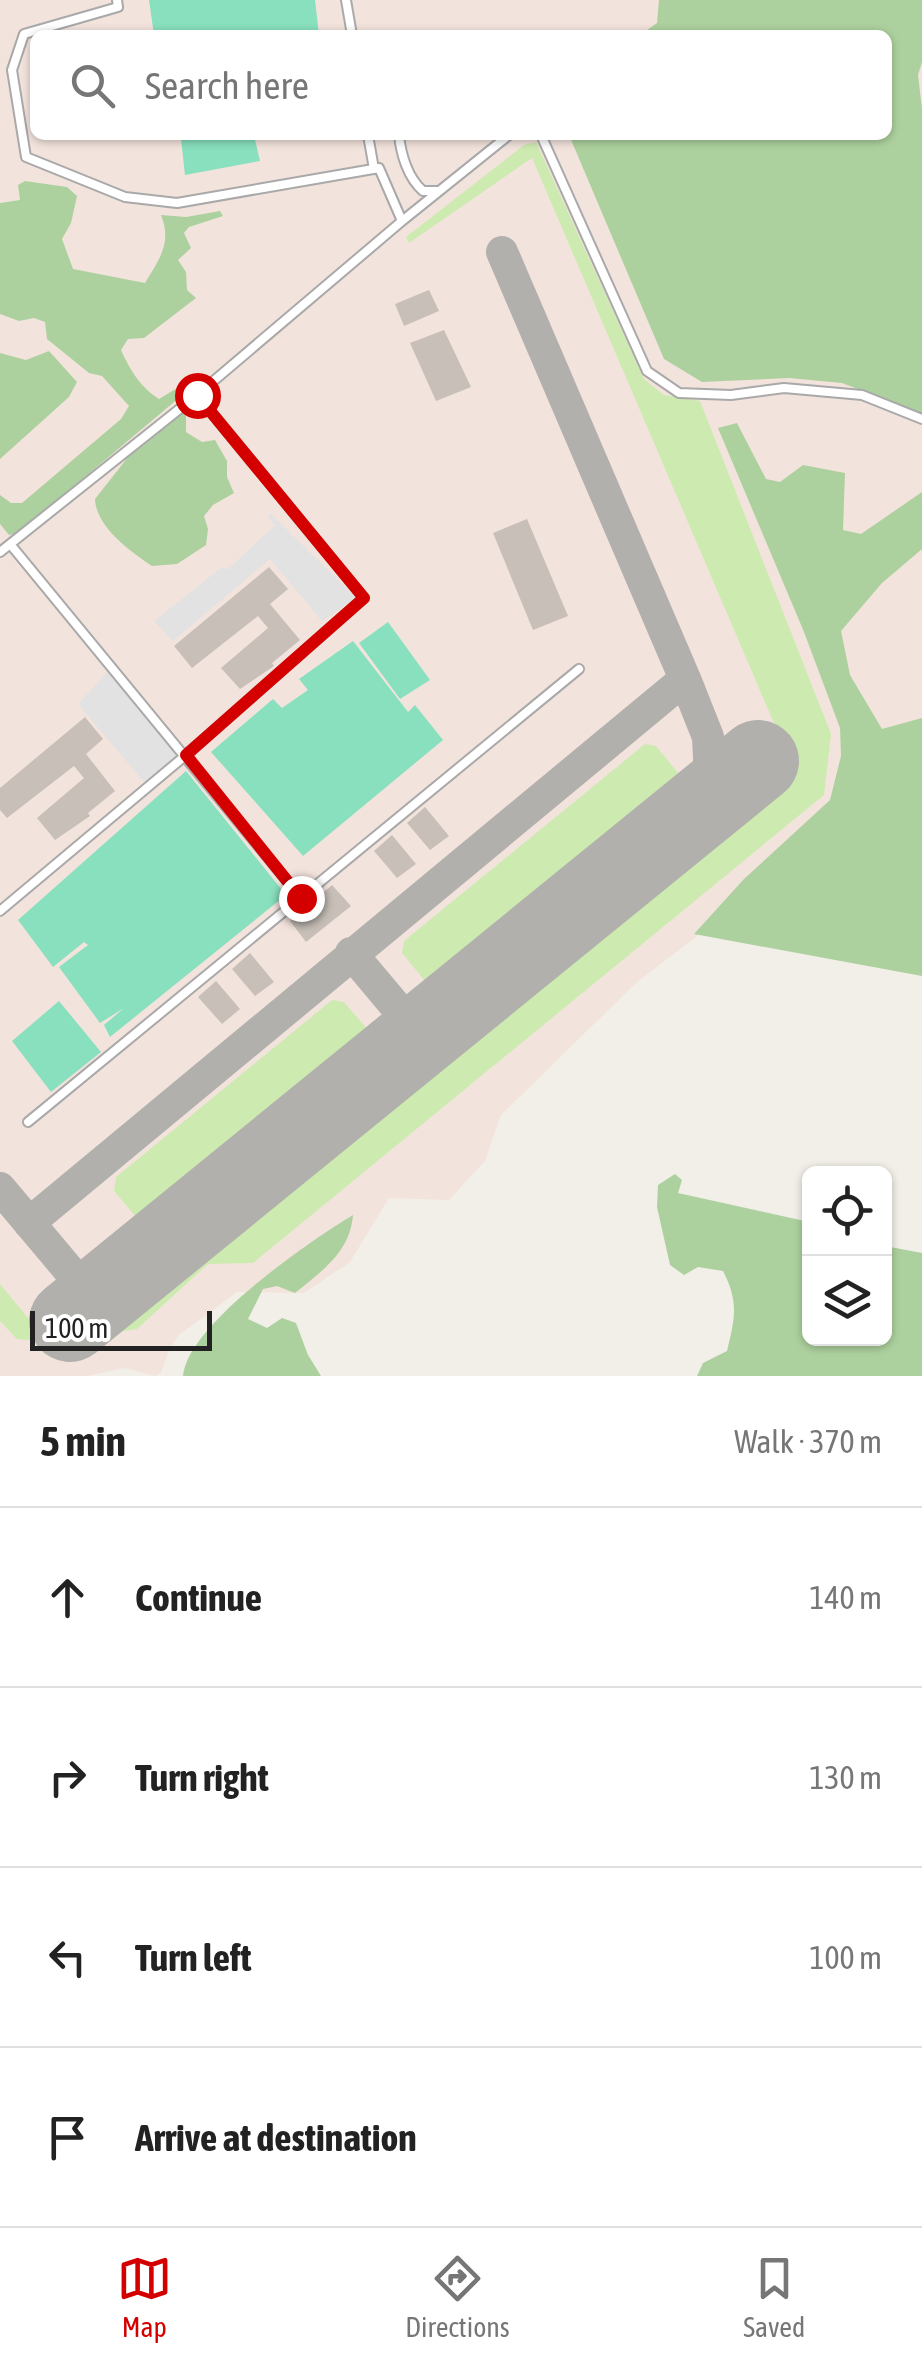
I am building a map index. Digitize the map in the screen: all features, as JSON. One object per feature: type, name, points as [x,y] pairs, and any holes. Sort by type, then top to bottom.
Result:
[{"type":"lane","points":[[38,30],[118,7],[117,0]]},
{"type":"lane","points":[[346,0],[351,30]]},
{"type":"lane","points":[[30,32],[24,34],[12,70],[26,157],[126,197],[177,204],[380,168],[402,221]]},
{"type":"lane","points":[[369,140],[374,168]]},
{"type":"lane","points":[[400,140],[414,183],[432,194],[442,190]]},
{"type":"lane","points":[[0,552],[197,395],[503,140]]},
{"type":"lane","points":[[543,140],[648,371],[679,393],[731,395],[784,388],[862,395],[922,419]]},
{"type":"lane","points":[[0,911],[364,598],[197,395]]},
{"type":"lane","points":[[10,544],[301,898]]},
{"type":"lane","points":[[28,1122],[579,669]]},
{"type":"shaded area","points":[[0,0],[922,0],[922,861],[776,876],[637,982],[501,1115],[485,1161],[449,1200],[389,1198],[350,1262],[304,1293],[237,1292],[179,1335],[161,1373],[155,1376],[125,1368],[87,1376],[0,1376]]},
{"type":"shaded area","points":[[271,514],[356,598],[322,621],[270,559],[173,641],[154,621],[222,567],[227,570],[275,525],[268,517]]},
{"type":"shaded area","points":[[109,670],[183,754],[144,782],[78,704]]},
{"type":"green space","points":[[149,0],[315,0],[318,30],[153,30]]},
{"type":"green space","points":[[659,0],[922,0],[922,62],[918,75],[922,109],[922,414],[842,383],[789,378],[702,382],[664,359],[571,140],[892,140],[892,30],[647,30],[657,23]]},
{"type":"green space","points":[[181,140],[255,140],[260,161],[185,175]]},
{"type":"green space","points":[[536,142],[644,379],[664,395],[700,401],[831,734],[824,795],[253,1263],[208,1264],[137,1329],[56,1342],[17,1339],[0,1321],[0,1284],[47,1341],[102,1330],[791,763],[532,158],[409,243],[406,237],[524,145]]},
{"type":"green space","points":[[25,181],[67,187],[77,196],[71,223],[62,239],[73,269],[145,283],[165,242],[161,215],[186,217],[220,211],[223,216],[189,227],[184,233],[191,248],[178,260],[186,272],[187,290],[196,298],[144,338],[128,339],[121,350],[137,378],[159,399],[192,379],[198,382],[18,533],[9,535],[0,524],[0,495],[11,503],[22,503],[121,419],[129,406],[102,376],[89,373],[47,339],[45,322],[34,318],[19,321],[0,314],[0,203],[20,200],[18,185]]},
{"type":"green space","points":[[49,351],[77,382],[69,397],[0,459],[0,353],[26,360]]},
{"type":"green space","points":[[180,408],[186,412],[186,432],[202,442],[215,440],[227,461],[227,477],[234,493],[213,505],[204,516],[208,529],[206,545],[177,564],[152,566],[108,529],[95,499],[136,447]]},
{"type":"green space","points":[[737,423],[766,479],[780,482],[803,465],[845,473],[843,530],[861,534],[922,492],[922,549],[882,583],[841,631],[850,675],[882,729],[922,718],[922,976],[694,934],[744,879],[830,800],[841,756],[840,728],[804,632],[718,428]]},
{"type":"green space","points":[[388,622],[430,680],[400,699],[359,643]]},
{"type":"green space","points":[[353,641],[408,712],[415,705],[443,740],[303,856],[211,752],[273,699],[282,708],[308,690],[299,679]]},
{"type":"green space","points":[[645,744],[656,746],[679,774],[675,788],[436,983],[425,981],[402,953],[404,941]]},
{"type":"green space","points":[[186,771],[286,895],[110,1037],[104,1025],[124,1008],[100,1023],[59,967],[88,945],[84,942],[53,967],[18,920]]},
{"type":"green space","points":[[332,1000],[344,1002],[368,1030],[366,1042],[150,1219],[137,1218],[114,1191],[116,1177]]},
{"type":"green space","points":[[59,1001],[101,1052],[51,1092],[12,1041]]},
{"type":"green space","points":[[675,1174],[682,1180],[678,1193],[802,1220],[802,1346],[892,1346],[892,1247],[922,1253],[922,1376],[697,1376],[703,1363],[727,1351],[733,1301],[723,1271],[698,1267],[684,1275],[670,1265],[657,1207],[658,1185]]},
{"type":"green space","points":[[353,1215],[347,1240],[325,1268],[295,1293],[277,1286],[263,1289],[248,1319],[267,1328],[282,1318],[296,1323],[321,1376],[183,1376],[205,1333],[227,1310],[281,1264]]},
{"type":"building","points":[[429,290],[439,311],[404,326],[395,304]]},
{"type":"building","points":[[444,330],[471,387],[436,401],[410,343]]},
{"type":"building","points":[[527,519],[568,616],[533,630],[493,533]]},
{"type":"building","points":[[269,567],[288,589],[270,604],[300,640],[272,663],[274,666],[240,689],[221,668],[268,628],[258,616],[192,668],[174,646]]},
{"type":"building","points":[[85,717],[103,739],[86,754],[115,791],[88,813],[90,816],[55,840],[37,818],[84,778],[74,766],[7,818],[0,810],[0,788]]},
{"type":"building","points":[[425,807],[449,836],[430,850],[407,823]]},
{"type":"building","points":[[392,835],[416,864],[397,878],[374,851]]},
{"type":"building","points":[[332,885],[351,906],[306,942],[290,921]]},
{"type":"building","points":[[250,953],[274,982],[255,996],[232,969]]},
{"type":"building","points":[[216,981],[240,1009],[222,1024],[198,997]]},
{"type":"taxiway","points":[[502,252],[708,737],[711,799]]},
{"type":"taxiway","points":[[29,1223],[685,679]]},
{"type":"taxiway","points":[[351,953],[419,1034]]},
{"type":"taxiway","points":[[0,1188],[94,1300]]},
{"type":"runway","points":[[70,1321],[758,761]]},
{"type":"route","points":[[197,395],[364,598],[186,755],[301,898]]}]
